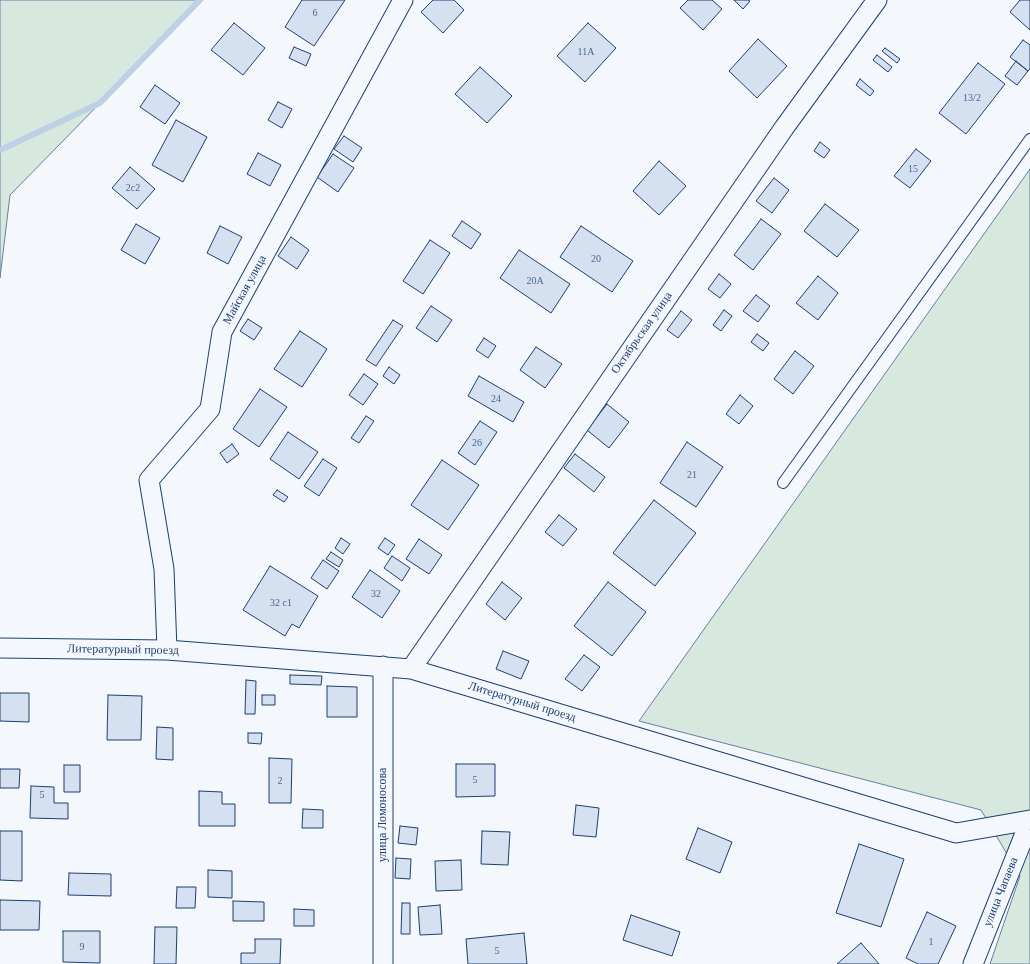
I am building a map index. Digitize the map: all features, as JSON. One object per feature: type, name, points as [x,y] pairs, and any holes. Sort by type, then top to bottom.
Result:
[{"type":"street","name":"Майская улица","points":[[167,650],[164,569],[150,480],[210,409],[222,332],[403,0]]},
{"type":"street","name":"Октябрьская улица","points":[[411,669],[784,128],[877,0]]},
{"type":"street","name":"Литературный проезд","points":[[0,648],[167,650],[411,669],[956,833],[1030,820]]},
{"type":"street","name":"улица Ломоносова","points":[[383,666],[383,964]]},
{"type":"street","name":"улица Чапаева","points":[[973,964],[1030,820]]},
{"type":"lane","points":[[783,482],[1030,139]]},
{"type":"shaded area","points":[[0,0],[201,0],[10,195],[0,278]]},
{"type":"shaded area","points":[[1030,169],[1030,964],[990,964],[1020,876],[981,810],[639,721]]},
{"type":"building","points":[[302,0],[345,0],[314,46],[285,27]]},
{"type":"building","points":[[433,0],[454,0],[464,10],[443,33],[421,12]]},
{"type":"building","points":[[688,0],[712,0],[722,9],[703,30],[680,8]]},
{"type":"building","points":[[734,0],[748,0],[750,1],[743,9]]},
{"type":"building","points":[[1020,0],[1030,0],[1030,30],[1010,12]]},
{"type":"building","points":[[234,23],[265,48],[243,75],[211,50]]},
{"type":"building","points":[[588,23],[616,48],[585,82],[557,56]]},
{"type":"building","points":[[758,39],[787,66],[757,98],[729,71]]},
{"type":"building","points":[[1023,40],[1030,45],[1030,69],[1028,71],[1010,57]]},
{"type":"building","points":[[294,47],[311,54],[306,66],[289,58]]},
{"type":"building","points":[[885,48],[900,59],[897,63],[882,51]]},
{"type":"building","points":[[877,55],[892,67],[888,72],[873,60]]},
{"type":"building","points":[[1016,61],[1028,71],[1017,85],[1005,76]]},
{"type":"building","points":[[978,63],[1005,84],[966,134],[939,113]]},
{"type":"building","points":[[480,67],[512,96],[487,123],[455,94]]},
{"type":"building","points":[[860,79],[874,91],[870,96],[856,85]]},
{"type":"building","points":[[155,85],[180,103],[165,124],[140,107]]},
{"type":"building","points":[[278,102],[292,109],[282,128],[268,120]]},
{"type":"building","points":[[176,120],[207,137],[183,182],[152,165]]},
{"type":"building","points":[[344,136],[362,148],[353,162],[334,149]]},
{"type":"building","points":[[820,142],[830,150],[824,158],[814,151]]},
{"type":"building","points":[[916,149],[931,161],[910,188],[894,176]]},
{"type":"building","points":[[258,153],[281,165],[270,186],[247,174]]},
{"type":"building","points":[[333,154],[354,168],[338,192],[317,177]]},
{"type":"building","points":[[659,161],[686,186],[659,215],[633,191]]},
{"type":"building","points":[[130,167],[155,189],[137,209],[112,188]]},
{"type":"building","points":[[774,178],[789,190],[772,213],[756,201]]},
{"type":"building","points":[[825,204],[859,230],[837,257],[804,231]]},
{"type":"building","points":[[761,219],[781,234],[753,270],[734,255]]},
{"type":"building","points":[[462,221],[481,234],[471,249],[452,236]]},
{"type":"building","points":[[136,224],[160,238],[145,264],[121,250]]},
{"type":"building","points":[[220,226],[242,237],[228,264],[207,253]]},
{"type":"building","points":[[581,226],[633,261],[612,292],[560,257]]},
{"type":"building","points":[[291,237],[309,250],[297,269],[278,256]]},
{"type":"building","points":[[430,240],[450,253],[423,294],[403,281]]},
{"type":"building","points":[[519,250],[570,284],[551,313],[500,278]]},
{"type":"building","points":[[719,274],[731,284],[720,298],[708,289]]},
{"type":"building","points":[[818,276],[838,293],[818,320],[796,303]]},
{"type":"building","points":[[756,295],[770,306],[758,322],[743,311]]},
{"type":"building","points":[[431,306],[452,320],[437,342],[416,328]]},
{"type":"building","points":[[724,310],[732,316],[721,331],[713,325]]},
{"type":"building","points":[[681,311],[692,320],[678,338],[667,330]]},
{"type":"building","points":[[248,319],[262,328],[254,340],[240,331]]},
{"type":"building","points":[[393,320],[403,326],[376,366],[366,360]]},
{"type":"building","points":[[300,331],[327,349],[302,387],[274,369]]},
{"type":"building","points":[[757,334],[769,343],[763,351],[751,342]]},
{"type":"building","points":[[484,338],[496,346],[488,358],[476,350]]},
{"type":"building","points":[[536,347],[562,364],[545,388],[520,370]]},
{"type":"building","points":[[795,351],[814,366],[793,394],[774,379]]},
{"type":"building","points":[[389,367],[400,375],[394,384],[383,376]]},
{"type":"building","points":[[364,374],[378,384],[363,405],[349,395]]},
{"type":"building","points":[[479,376],[524,402],[513,422],[468,396]]},
{"type":"building","points":[[260,389],[287,407],[259,447],[233,429]]},
{"type":"building","points":[[740,395],[753,406],[739,424],[726,414]]},
{"type":"building","points":[[607,404],[629,422],[609,448],[587,430]]},
{"type":"building","points":[[366,416],[374,421],[359,443],[351,438]]},
{"type":"building","points":[[480,421],[497,432],[475,465],[458,453]]},
{"type":"building","points":[[288,432],[318,452],[299,479],[270,459]]},
{"type":"building","points":[[687,442],[723,467],[696,507],[660,483]]},
{"type":"building","points":[[232,444],[239,454],[227,463],[220,453]]},
{"type":"building","points":[[575,454],[605,477],[594,492],[564,468]]},
{"type":"building","points":[[323,459],[337,468],[319,496],[304,486]]},
{"type":"building","points":[[442,460],[479,485],[448,530],[411,505]]},
{"type":"building","points":[[277,490],[288,497],[284,502],[273,495]]},
{"type":"building","points":[[654,500],[696,533],[655,586],[613,553]]},
{"type":"building","points":[[559,515],[577,529],[563,546],[545,532]]},
{"type":"building","points":[[341,538],[350,544],[343,554],[335,548]]},
{"type":"building","points":[[385,538],[395,545],[388,555],[378,548]]},
{"type":"building","points":[[419,539],[442,555],[429,574],[406,559]]},
{"type":"building","points":[[331,552],[343,560],[339,567],[326,559]]},
{"type":"building","points":[[392,556],[410,568],[402,581],[384,568]]},
{"type":"building","points":[[323,560],[339,571],[327,589],[311,578]]},
{"type":"building","points":[[270,566],[318,596],[299,628],[292,624],[285,636],[243,610]]},
{"type":"building","points":[[370,570],[400,591],[382,618],[352,597]]},
{"type":"building","points":[[502,582],[522,598],[505,620],[486,604]]},
{"type":"building","points":[[608,582],[646,612],[612,656],[574,626]]},
{"type":"building","points":[[503,651],[529,661],[521,679],[496,669]]},
{"type":"building","points":[[584,655],[600,667],[582,691],[565,679]]},
{"type":"building","points":[[290,675],[322,676],[321,685],[290,684]]},
{"type":"building","points":[[246,680],[256,681],[255,714],[245,714]]},
{"type":"building","points":[[327,686],[357,687],[357,717],[327,717]]},
{"type":"building","points":[[0,693],[29,693],[29,722],[0,721]]},
{"type":"building","points":[[108,695],[142,696],[141,740],[107,740]]},
{"type":"building","points":[[262,695],[275,695],[275,705],[262,705]]},
{"type":"building","points":[[157,727],[173,728],[173,760],[156,759]]},
{"type":"building","points":[[248,733],[262,733],[261,744],[248,743]]},
{"type":"building","points":[[269,758],[292,759],[291,803],[269,803]]},
{"type":"building","points":[[456,764],[495,764],[495,796],[456,797]]},
{"type":"building","points":[[64,765],[80,765],[80,792],[64,792]]},
{"type":"building","points":[[0,769],[20,769],[19,788],[0,788]]},
{"type":"building","points":[[31,786],[54,787],[54,803],[68,803],[68,819],[30,818]]},
{"type":"building","points":[[199,791],[222,792],[222,804],[235,804],[235,826],[199,826]]},
{"type":"building","points":[[576,805],[599,808],[596,837],[573,835]]},
{"type":"building","points":[[303,809],[323,810],[323,828],[302,828]]},
{"type":"building","points":[[400,826],[418,828],[416,845],[398,843]]},
{"type":"building","points":[[698,828],[732,842],[720,873],[686,859]]},
{"type":"building","points":[[0,831],[22,831],[22,881],[0,880]]},
{"type":"building","points":[[482,831],[510,832],[508,865],[481,864]]},
{"type":"building","points":[[859,844],[904,859],[881,927],[836,913]]},
{"type":"building","points":[[396,858],[411,859],[410,879],[395,878]]},
{"type":"building","points":[[461,860],[462,890],[436,891],[435,861]]},
{"type":"building","points":[[208,870],[232,871],[232,898],[208,897]]},
{"type":"building","points":[[69,873],[111,874],[111,896],[68,895]]},
{"type":"building","points":[[177,887],[196,887],[195,908],[176,908]]},
{"type":"building","points":[[0,900],[40,901],[39,930],[0,930]]},
{"type":"building","points":[[233,901],[264,902],[264,921],[233,921]]},
{"type":"building","points":[[402,903],[410,903],[410,934],[401,934]]},
{"type":"building","points":[[440,905],[442,934],[420,935],[418,907]]},
{"type":"building","points":[[294,909],[314,910],[314,926],[294,926]]},
{"type":"building","points":[[927,912],[956,926],[938,964],[918,964],[906,958]]},
{"type":"building","points":[[631,915],[680,932],[672,956],[623,940]]},
{"type":"building","points":[[155,927],[177,927],[176,964],[154,964]]},
{"type":"building","points":[[63,931],[100,931],[100,963],[63,962]]},
{"type":"building","points":[[524,933],[527,964],[468,964],[466,939]]},
{"type":"building","points":[[255,939],[281,939],[280,964],[241,964],[241,953],[255,953]]},
{"type":"building","points":[[861,943],[879,964],[837,964]]},
{"type":"waterway","points":[[0,150],[100,103],[200,0]]}]
